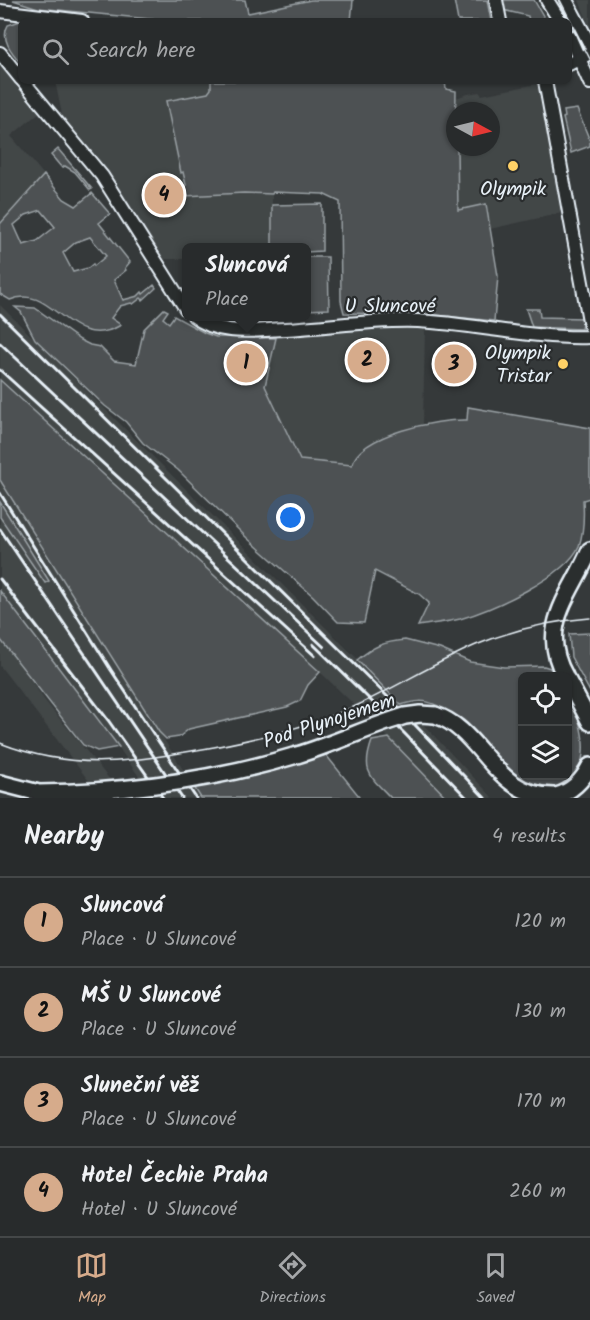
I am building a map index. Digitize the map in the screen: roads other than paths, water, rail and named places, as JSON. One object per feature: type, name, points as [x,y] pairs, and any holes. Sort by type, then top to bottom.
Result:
[{"type":"main road","points":[[563,672],[555,652],[554,629],[561,607],[590,550]]},
{"type":"main road","points":[[572,690],[590,722]]},
{"type":"main road","name":"Pod Plynojemem","points":[[0,794],[32,796],[117,789],[236,770],[307,752],[405,716],[420,714],[435,716],[459,728],[499,778],[511,789],[525,795],[543,798],[563,793],[580,780],[590,766]]},
{"type":"main road","points":[[0,783],[32,796]]},
{"type":"street","points":[[496,0],[499,18]]},
{"type":"street","points":[[547,0],[558,18]]},
{"type":"street","points":[[566,0],[590,45]]},
{"type":"street","points":[[0,11],[57,18]]},
{"type":"street","points":[[572,42],[590,83]]},
{"type":"street","points":[[0,53],[18,75]]},
{"type":"street","points":[[25,84],[102,176],[182,303]]},
{"type":"street","points":[[546,84],[590,326]]},
{"type":"street","name":"U Sluncové","points":[[202,321],[211,327],[225,330],[417,321],[552,337],[590,337]]},
{"type":"tram line","points":[[560,0],[569,18]]},
{"type":"tram line","points":[[572,24],[590,59]]},
{"type":"tram line","points":[[0,743],[55,758],[107,762],[233,743],[288,730],[341,712],[461,652],[504,635],[561,621],[590,618]]},
{"type":"railway","points":[[0,314],[394,703],[485,798]]},
{"type":"railway","points":[[0,343],[324,647]]},
{"type":"railway","points":[[0,370],[315,656]]},
{"type":"railway","points":[[0,493],[111,670],[196,798]]},
{"type":"railway","points":[[0,529],[182,798]]},
{"type":"railway","points":[[0,579],[108,720],[163,798]]},
{"type":"railway","points":[[313,644],[467,798]]},
{"type":"place","name":"Olympik","points":[[513,166]]},
{"type":"place","name":"Hotel Čechie Praha","points":[[164,195]]},
{"type":"place","name":"MŠ U Sluncové","points":[[367,360]]},
{"type":"place","name":"Sluncová","points":[[246,363]]},
{"type":"place","name":"Sluneční věž","points":[[454,364]]},
{"type":"place","name":"Olympik Tristar","points":[[563,364]]}]
